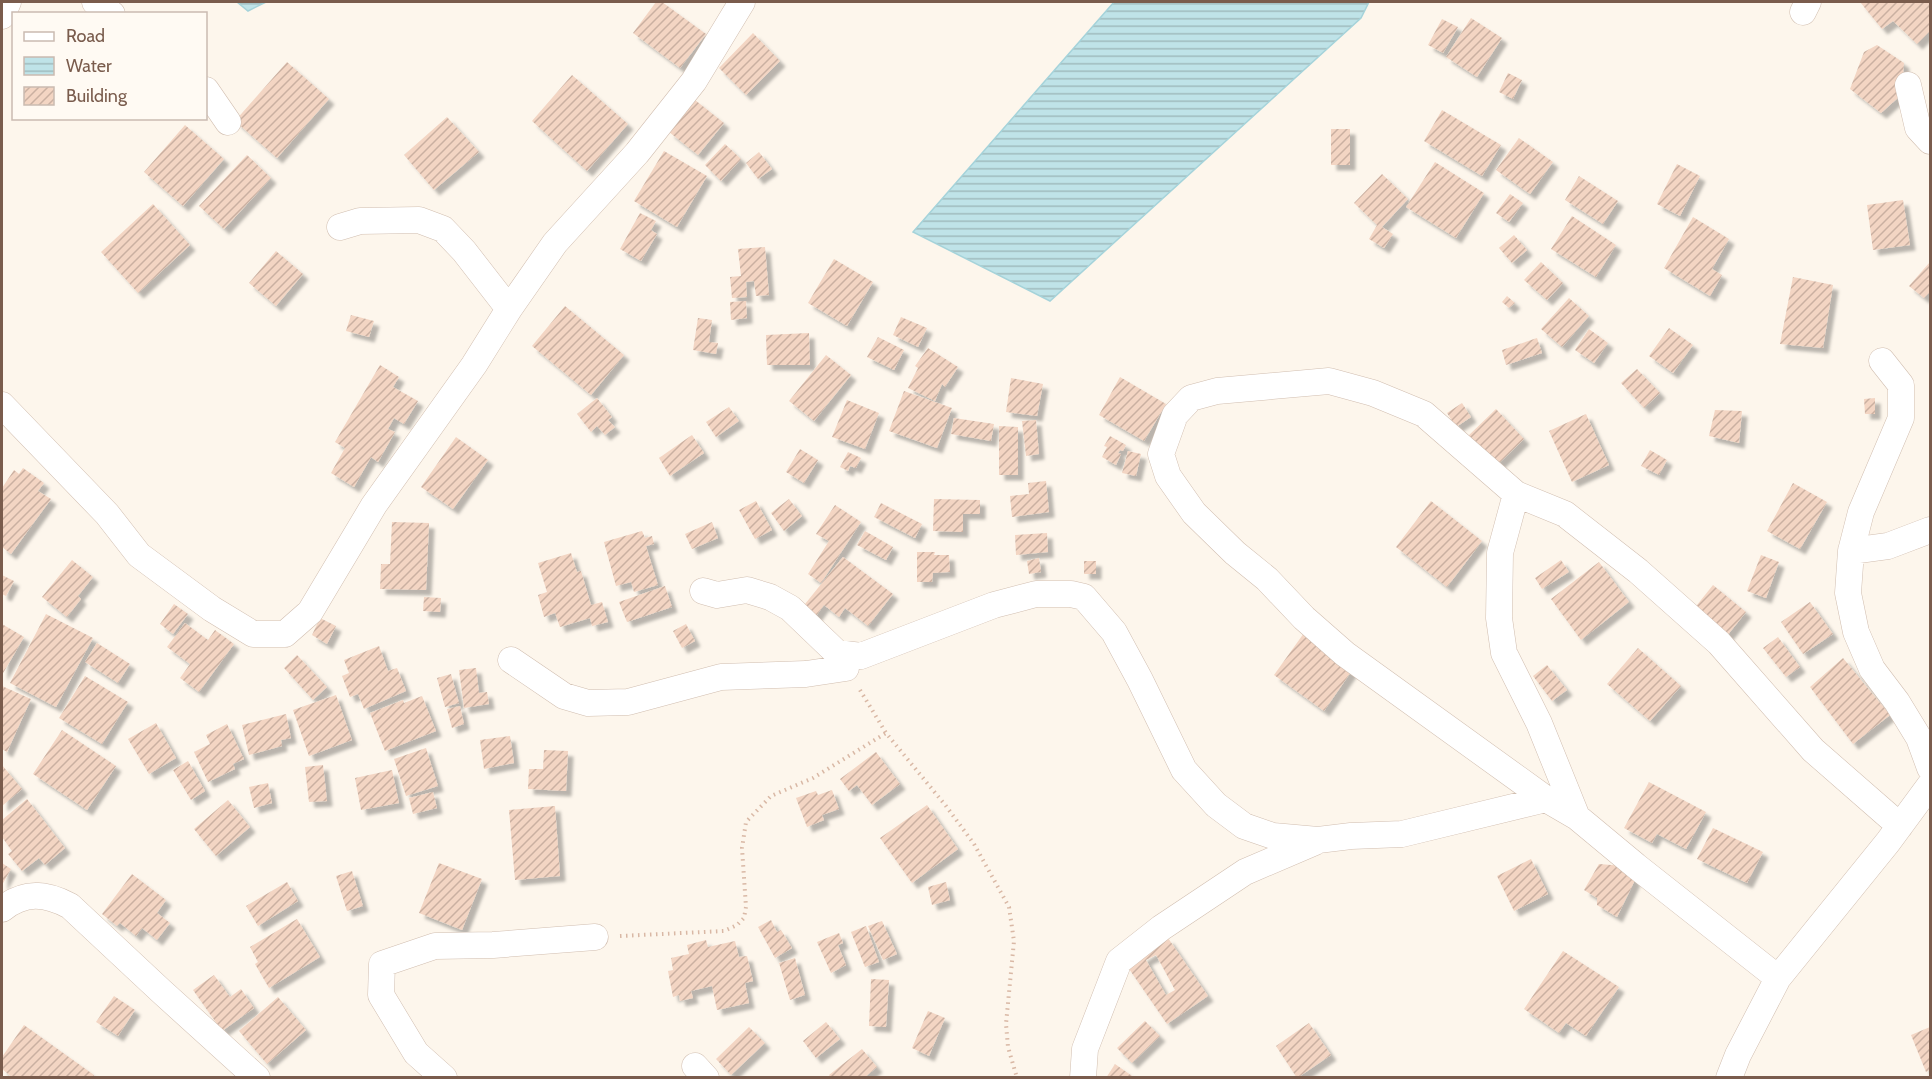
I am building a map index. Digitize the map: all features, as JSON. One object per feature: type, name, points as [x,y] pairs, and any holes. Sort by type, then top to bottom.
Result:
[{"type":"street","points":[[95,2],[109,12]]},
{"type":"street","points":[[2,405],[106,514],[139,555],[212,609],[253,634],[285,634],[310,612],[374,505],[474,365],[509,309],[555,243],[637,153],[694,81],[742,2]]},
{"type":"street","points":[[1908,85],[1918,128],[1930,141]]},
{"type":"street","points":[[207,91],[228,122]]},
{"type":"street","points":[[340,227],[360,221],[419,220],[443,229],[465,251],[509,309]]},
{"type":"street","points":[[1882,361],[1900,385],[1901,418],[1862,512],[1851,551],[1848,593],[1856,632],[1872,669],[1897,702],[1919,738],[1930,768]]},
{"type":"street","points":[[1778,978],[1577,817],[1546,799],[1345,654],[1304,618],[1268,579],[1235,553],[1194,513],[1168,476],[1161,454],[1175,415],[1191,398],[1216,391],[1329,381],[1373,393],[1424,414],[1516,494],[1565,514],[1638,571],[1719,643],[1813,750],[1900,826]]},
{"type":"street","points":[[1516,494],[1500,553],[1499,618],[1504,653],[1539,723],[1577,817]]},
{"type":"street","points":[[1851,551],[1888,546],[1930,530]]},
{"type":"street","points":[[703,591],[717,595],[747,590],[770,597],[790,608],[837,653],[861,656],[994,605],[1036,594],[1071,594],[1084,597],[1114,632],[1184,770],[1216,806],[1244,826],[1273,837],[1318,840],[1402,834],[1546,799]]},
{"type":"street","points":[[510,660],[564,696],[588,703],[628,702],[722,677],[806,674],[846,668]]},
{"type":"street","points":[[1729,1077],[1778,978],[1930,785]]},
{"type":"street","points":[[1083,1077],[1085,1049],[1119,961],[1161,928],[1245,872],[1318,840]]},
{"type":"street","points":[[2,909],[11,902],[41,895],[56,898],[70,906],[257,1077]]},
{"type":"street","points":[[444,1077],[416,1053],[381,995],[382,964],[435,946],[493,945],[595,937]]},
{"type":"path","points":[[846,668],[886,733],[974,844],[1009,907],[1014,941],[1006,1024],[1008,1047],[1017,1077]]},
{"type":"path","points":[[595,937],[724,931],[737,925],[744,918],[746,907],[742,848],[747,822],[771,796],[813,778],[886,733]]},
{"type":"water","points":[[237,2],[266,2],[248,11]]},
{"type":"water","points":[[1114,2],[1369,2],[1361,18],[1050,301],[913,232]]},
{"type":"building","points":[[656,2],[662,2],[706,34],[680,68],[633,33]]},
{"type":"building","points":[[1860,2],[1930,2],[1930,31],[1917,44],[1893,21],[1882,29]]},
{"type":"building","points":[[1471,18],[1502,38],[1477,77],[1446,57]]},
{"type":"building","points":[[1442,19],[1458,27],[1443,53],[1428,45]]},
{"type":"building","points":[[753,33],[780,61],[746,95],[719,68]]},
{"type":"building","points":[[1877,45],[1904,63],[1901,95],[1881,113],[1850,89],[1864,52]]},
{"type":"building","points":[[287,62],[329,99],[277,158],[235,121]]},
{"type":"building","points":[[1508,73],[1522,80],[1513,99],[1499,92]]},
{"type":"building","points":[[572,75],[628,124],[587,171],[532,121]]},
{"type":"building","points":[[695,100],[724,123],[698,155],[669,132]]},
{"type":"building","points":[[1442,110],[1501,145],[1482,176],[1424,141]]},
{"type":"building","points":[[447,117],[479,152],[434,190],[404,155]]},
{"type":"building","points":[[185,125],[224,159],[183,206],[144,172]]},
{"type":"building","points":[[1331,129],[1350,129],[1350,165],[1331,165]]},
{"type":"building","points":[[1519,138],[1553,162],[1530,194],[1496,170]]},
{"type":"building","points":[[725,144],[741,159],[721,181],[705,165]]},
{"type":"building","points":[[664,151],[707,176],[677,227],[634,201]]},
{"type":"building","points":[[759,152],[772,169],[758,179],[746,163]]},
{"type":"building","points":[[247,155],[271,178],[224,229],[199,206]]},
{"type":"building","points":[[1435,162],[1484,193],[1456,238],[1406,207]]},
{"type":"building","points":[[1677,164],[1700,176],[1680,216],[1657,204]]},
{"type":"building","points":[[1382,174],[1408,199],[1382,227],[1393,234],[1384,248],[1369,239],[1377,225],[1354,203]]},
{"type":"building","points":[[1579,176],[1618,201],[1603,224],[1565,200]]},
{"type":"building","points":[[1510,194],[1523,203],[1509,222],[1496,213]]},
{"type":"building","points":[[1903,200],[1910,245],[1873,250],[1867,205]]},
{"type":"building","points":[[153,204],[190,245],[138,293],[101,252]]},
{"type":"building","points":[[640,213],[656,221],[651,230],[657,234],[641,261],[620,249]]},
{"type":"building","points":[[1572,216],[1616,245],[1596,277],[1551,249]]},
{"type":"building","points":[[1693,217],[1729,239],[1712,269],[1722,275],[1710,296],[1664,268]]},
{"type":"building","points":[[1514,235],[1527,250],[1512,263],[1499,248]]},
{"type":"building","points":[[765,247],[769,295],[756,296],[754,281],[746,282],[747,297],[732,298],[730,277],[741,276],[738,249]]},
{"type":"building","points":[[276,251],[303,274],[276,306],[249,283]]},
{"type":"building","points":[[834,259],[873,282],[847,326],[808,303]]},
{"type":"building","points":[[1541,262],[1563,283],[1547,300],[1524,280]]},
{"type":"building","points":[[1930,262],[1930,292],[1924,298],[1909,286]]},
{"type":"building","points":[[1793,277],[1833,285],[1823,348],[1780,344]]},
{"type":"building","points":[[1507,296],[1515,303],[1509,308],[1502,302]]},
{"type":"building","points":[[1569,298],[1589,316],[1562,347],[1541,329]]},
{"type":"building","points":[[746,301],[747,318],[731,320],[730,302]]},
{"type":"building","points":[[565,306],[624,355],[591,395],[532,346]]},
{"type":"building","points":[[351,315],[374,321],[369,337],[346,331]]},
{"type":"building","points":[[901,317],[927,328],[918,347],[893,335]]},
{"type":"building","points":[[698,318],[712,320],[709,342],[718,343],[716,354],[693,350]]},
{"type":"building","points":[[1669,328],[1693,345],[1673,373],[1649,356]]},
{"type":"building","points":[[1589,329],[1608,343],[1594,363],[1575,350]]},
{"type":"building","points":[[809,333],[810,365],[767,365],[766,335]]},
{"type":"building","points":[[878,337],[904,350],[894,370],[867,357]]},
{"type":"building","points":[[1537,338],[1542,353],[1506,365],[1502,350]]},
{"type":"building","points":[[928,348],[958,367],[945,387],[942,384],[935,401],[908,388],[918,368],[915,366]]},
{"type":"building","points":[[826,355],[851,375],[814,421],[789,401]]},
{"type":"building","points":[[380,365],[399,377],[393,387],[418,401],[404,424],[394,418],[388,429],[395,432],[378,462],[371,457],[354,487],[331,473],[345,448],[335,442]]},
{"type":"building","points":[[1637,369],[1660,393],[1644,408],[1621,383]]},
{"type":"building","points":[[1120,377],[1166,404],[1144,441],[1099,415]]},
{"type":"building","points":[[1011,378],[1043,384],[1037,416],[1006,412]]},
{"type":"building","points":[[904,391],[952,408],[937,448],[889,431]]},
{"type":"building","points":[[597,398],[612,417],[608,420],[615,427],[605,435],[597,426],[591,432],[577,414]]},
{"type":"building","points":[[1875,398],[1875,414],[1865,414],[1864,399]]},
{"type":"building","points":[[847,400],[879,413],[865,449],[832,437]]},
{"type":"building","points":[[1462,403],[1471,417],[1456,427],[1447,413]]},
{"type":"building","points":[[729,407],[739,421],[716,437],[706,422]]},
{"type":"building","points":[[1496,409],[1524,439],[1494,468],[1466,438]]},
{"type":"building","points":[[1715,410],[1742,411],[1739,443],[1709,436]]},
{"type":"building","points":[[1586,414],[1609,465],[1572,482],[1549,431]]},
{"type":"building","points":[[954,418],[994,424],[991,441],[951,434]]},
{"type":"building","points":[[1036,420],[1039,454],[1026,456],[1022,421]]},
{"type":"building","points":[[999,426],[1018,427],[1018,475],[999,475]]},
{"type":"building","points":[[692,435],[704,453],[670,476],[659,458]]},
{"type":"building","points":[[1110,436],[1126,445],[1123,451],[1120,450],[1118,453],[1121,454],[1116,465],[1102,457],[1107,447],[1104,446]]},
{"type":"building","points":[[456,437],[488,460],[453,509],[421,487]]},
{"type":"building","points":[[800,449],[818,460],[804,483],[786,472]]},
{"type":"building","points":[[1650,450],[1667,460],[1659,475],[1641,466]]},
{"type":"building","points":[[1128,451],[1141,454],[1136,476],[1122,473]]},
{"type":"building","points":[[848,452],[861,458],[856,468],[850,466],[848,471],[840,467]]},
{"type":"building","points":[[23,468],[44,483],[38,491],[51,499],[11,554],[2,547],[2,488],[14,470],[19,474]]},
{"type":"building","points":[[1046,481],[1049,512],[1012,517],[1010,496],[1029,494],[1028,483]]},
{"type":"building","points":[[1793,483],[1827,502],[1800,549],[1767,531]]},
{"type":"building","points":[[789,499],[802,516],[784,531],[771,513]]},
{"type":"building","points":[[934,499],[980,500],[980,514],[963,514],[963,532],[933,531]]},
{"type":"building","points":[[756,501],[772,530],[755,539],[739,510]]},
{"type":"building","points":[[1431,501],[1482,541],[1447,587],[1396,547]]},
{"type":"building","points":[[881,503],[922,524],[915,538],[874,517]]},
{"type":"building","points":[[835,505],[861,522],[821,583],[808,574],[829,541],[816,534]]},
{"type":"building","points":[[392,522],[429,523],[426,590],[380,589],[381,564],[390,564]]},
{"type":"building","points":[[712,522],[718,538],[692,549],[685,534]]},
{"type":"building","points":[[642,531],[645,538],[652,536],[654,544],[646,546],[658,585],[634,592],[631,582],[616,586],[604,542]]},
{"type":"building","points":[[865,531],[893,547],[886,560],[857,545]]},
{"type":"building","points":[[1047,533],[1048,552],[1016,555],[1015,535]]},
{"type":"building","points":[[917,552],[949,555],[950,572],[933,573],[932,582],[917,582]]},
{"type":"building","points":[[571,553],[577,572],[581,571],[591,605],[602,602],[608,622],[592,626],[590,618],[560,627],[555,613],[544,617],[538,595],[547,592],[538,563]]},
{"type":"building","points":[[1761,555],[1779,562],[1766,598],[1747,591]]},
{"type":"building","points":[[843,557],[893,594],[868,626],[845,608],[839,617],[824,605],[813,620],[801,609]]},
{"type":"building","points":[[1039,558],[1041,572],[1029,574],[1027,561]]},
{"type":"building","points":[[72,560],[93,577],[78,596],[81,599],[67,617],[42,597]]},
{"type":"building","points":[[1561,560],[1569,572],[1542,589],[1535,578]]},
{"type":"building","points":[[1084,561],[1096,561],[1096,574],[1084,574]]},
{"type":"building","points":[[1599,562],[1629,602],[1581,640],[1551,599]]},
{"type":"building","points":[[2,575],[14,581],[6,596],[2,594]]},
{"type":"building","points":[[1713,585],[1746,612],[1726,637],[1693,610]]},
{"type":"building","points":[[665,586],[672,607],[627,622],[619,602]]},
{"type":"building","points":[[424,597],[441,598],[440,612],[423,611]]},
{"type":"building","points":[[1810,602],[1833,634],[1803,654],[1781,622]]},
{"type":"building","points":[[174,604],[188,614],[173,634],[160,624]]},
{"type":"building","points":[[46,614],[93,638],[56,707],[10,683]]},
{"type":"building","points":[[320,618],[336,626],[327,644],[312,635]]},
{"type":"building","points":[[185,623],[208,640],[215,630],[234,644],[199,692],[180,678],[190,664],[167,647]]},
{"type":"building","points":[[2,624],[24,637],[2,675]]},
{"type":"building","points":[[686,624],[695,641],[682,648],[673,631]]},
{"type":"building","points":[[1304,633],[1353,669],[1324,711],[1274,675]]},
{"type":"building","points":[[1778,637],[1800,667],[1786,677],[1763,648]]},
{"type":"building","points":[[97,643],[130,664],[118,683],[85,662]]},
{"type":"building","points":[[379,646],[388,671],[397,668],[406,691],[364,709],[358,694],[350,697],[342,676],[349,673],[344,660]]},
{"type":"building","points":[[1638,648],[1681,686],[1650,721],[1607,684]]},
{"type":"building","points":[[297,655],[327,687],[313,700],[284,668]]},
{"type":"building","points":[[1843,658],[1890,715],[1853,744],[1810,687]]},
{"type":"building","points":[[1547,665],[1567,690],[1552,701],[1533,676]]},
{"type":"building","points":[[476,668],[479,693],[487,692],[489,704],[464,708],[459,670]]},
{"type":"building","points":[[451,674],[459,703],[445,707],[437,678]]},
{"type":"building","points":[[85,676],[128,702],[102,744],[59,718]]},
{"type":"building","points":[[2,686],[31,699],[7,752],[2,749]]},
{"type":"building","points":[[336,695],[352,740],[309,756],[293,710]]},
{"type":"building","points":[[422,696],[436,731],[385,751],[370,713],[403,700],[404,703]]},
{"type":"building","points":[[460,706],[464,724],[452,728],[447,709]]},
{"type":"building","points":[[286,714],[291,738],[281,740],[282,746],[249,755],[242,725]]},
{"type":"building","points":[[156,723],[176,758],[149,774],[128,739]]},
{"type":"building","points":[[227,724],[244,759],[233,764],[235,769],[208,782],[194,752],[210,744],[206,735]]},
{"type":"building","points":[[62,730],[116,766],[87,810],[33,774]]},
{"type":"building","points":[[510,736],[514,763],[484,769],[480,740]]},
{"type":"building","points":[[426,748],[438,786],[406,796],[394,759]]},
{"type":"building","points":[[544,750],[568,751],[566,791],[528,789],[529,769],[543,769]]},
{"type":"building","points":[[876,752],[900,784],[872,805],[857,785],[849,791],[840,779]]},
{"type":"building","points":[[188,761],[205,791],[191,800],[173,770]]},
{"type":"building","points":[[2,765],[22,789],[2,806]]},
{"type":"building","points":[[323,765],[327,801],[309,802],[305,767]]},
{"type":"building","points":[[392,770],[399,803],[361,810],[355,778]]},
{"type":"building","points":[[1649,782],[1706,812],[1686,849],[1657,834],[1652,843],[1624,828]]},
{"type":"building","points":[[268,783],[272,803],[254,808],[249,787]]},
{"type":"building","points":[[832,790],[839,809],[822,815],[824,820],[807,827],[796,798],[816,791],[818,795]]},
{"type":"building","points":[[433,792],[437,808],[413,814],[409,798]]},
{"type":"building","points":[[27,799],[65,848],[45,865],[39,858],[22,871],[8,854],[12,851],[2,837],[2,820]]},
{"type":"building","points":[[228,800],[250,827],[216,856],[194,829]]},
{"type":"building","points":[[927,805],[958,849],[912,883],[880,838]]},
{"type":"building","points":[[555,806],[560,876],[515,880],[509,810]]},
{"type":"building","points":[[1713,828],[1763,852],[1747,883],[1697,859]]},
{"type":"building","points":[[1531,859],[1548,894],[1514,911],[1497,876]]},
{"type":"building","points":[[2,863],[11,869],[2,885]]},
{"type":"building","points":[[439,863],[482,879],[462,930],[419,913]]},
{"type":"building","points":[[1599,864],[1624,866],[1635,880],[1617,917],[1597,905],[1597,898],[1584,890]]},
{"type":"building","points":[[352,871],[363,906],[347,911],[336,876]]},
{"type":"building","points":[[132,874],[166,900],[157,913],[170,923],[157,940],[142,928],[136,936],[120,923],[117,926],[102,914]]},
{"type":"building","points":[[287,882],[298,901],[258,926],[246,906]]},
{"type":"building","points":[[946,882],[950,900],[932,905],[928,887]]},
{"type":"building","points":[[297,919],[320,957],[269,988],[255,964],[258,962],[250,947]]},
{"type":"building","points":[[771,920],[777,932],[781,930],[792,948],[775,958],[758,927]]},
{"type":"building","points":[[882,921],[897,954],[883,960],[868,926]]},
{"type":"building","points":[[866,926],[879,962],[865,967],[851,932]]},
{"type":"building","points":[[839,933],[843,943],[838,945],[846,965],[831,973],[817,942]]},
{"type":"building","points":[[1168,938],[1208,996],[1167,1024],[1127,966]],"holes":[[[1156,955],[1175,990],[1166,995],[1146,960]]]},
{"type":"building","points":[[706,940],[708,947],[735,941],[739,957],[747,956],[753,981],[745,983],[749,1003],[717,1010],[712,986],[691,991],[693,998],[680,1001],[679,995],[673,997],[668,971],[673,970],[671,958],[689,954],[687,945]]},
{"type":"building","points":[[1563,951],[1619,987],[1586,1036],[1566,1023],[1559,1033],[1524,1009]]},
{"type":"building","points":[[795,958],[805,995],[790,1000],[779,963]]},
{"type":"building","points":[[214,975],[230,997],[241,989],[254,1008],[222,1031],[193,990]]},
{"type":"building","points":[[871,979],[889,980],[886,1027],[869,1026]]},
{"type":"building","points":[[114,996],[135,1010],[118,1036],[96,1022]]},
{"type":"building","points":[[278,997],[306,1030],[267,1064],[239,1031]]},
{"type":"building","points":[[928,1011],[945,1018],[929,1056],[912,1048]]},
{"type":"building","points":[[1145,1021],[1160,1036],[1132,1063],[1117,1048]]},
{"type":"building","points":[[826,1022],[840,1039],[816,1058],[803,1041]]},
{"type":"building","points":[[1309,1023],[1331,1055],[1297,1078],[1276,1046]]},
{"type":"building","points":[[24,1025],[94,1075],[93,1078],[13,1078],[2,1069],[2,1057]]},
{"type":"building","points":[[749,1027],[765,1043],[731,1075],[716,1059]]},
{"type":"building","points":[[1930,1027],[1930,1070],[1926,1072],[1911,1035]]},
{"type":"building","points":[[862,1049],[877,1067],[864,1078],[831,1078],[829,1075]]},
{"type":"building","points":[[1115,1064],[1135,1078],[1106,1078]]}]
